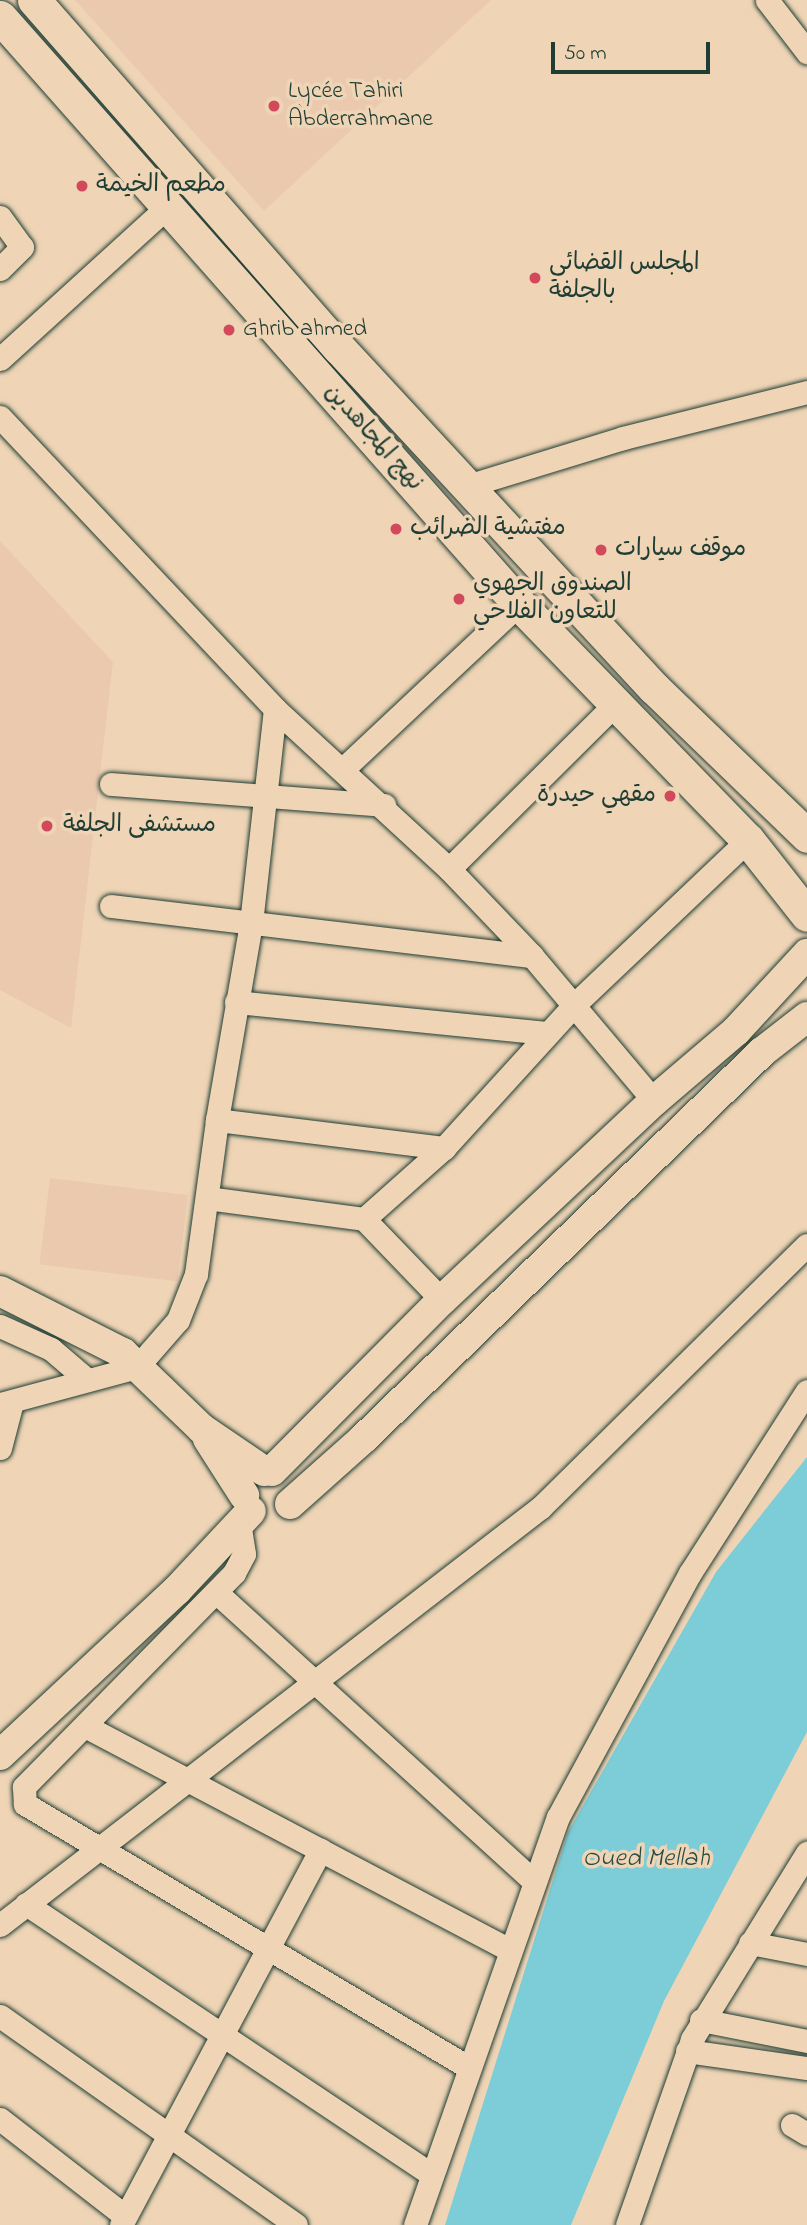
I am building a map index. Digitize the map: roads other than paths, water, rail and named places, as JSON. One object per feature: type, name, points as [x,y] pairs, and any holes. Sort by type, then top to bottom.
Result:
[{"type":"main road","name":"نهج المجاهدين","points":[[34,0],[339,348],[654,688],[807,836]]},
{"type":"main road","name":"نهج المجاهدين","points":[[0,17],[519,604],[748,840],[807,915]]},
{"type":"street","points":[[776,6],[807,52]]},
{"type":"street","points":[[0,359],[168,206]]},
{"type":"street","points":[[0,217],[22,247],[0,269]]},
{"type":"street","points":[[467,486],[623,438],[807,392]]},
{"type":"street","points":[[0,417],[275,709],[384,805],[533,956],[654,1101]]},
{"type":"street","points":[[343,769],[519,604]]},
{"type":"street","points":[[449,869],[617,702]]},
{"type":"street","points":[[0,1448],[6,1403],[85,1378],[130,1360],[178,1320],[190,1298],[236,1002],[251,923],[275,709]]},
{"type":"street","points":[[111,784],[264,798],[384,805]]},
{"type":"street","points":[[364,1219],[444,1148],[573,1006],[748,840]]},
{"type":"street","points":[[111,906],[533,956]]},
{"type":"street","points":[[468,2067],[25,1804],[22,1796],[24,1787],[217,1593],[244,1554],[249,1479],[268,1471],[442,1300],[654,1101],[736,1031],[807,954]]},
{"type":"street","points":[[236,1002],[548,1033]]},
{"type":"street","points":[[202,1429],[245,1509],[268,1519],[279,1516],[374,1429],[762,1052],[807,1017]]},
{"type":"street","points":[[217,1120],[444,1148]]},
{"type":"street","points":[[207,1198],[364,1219],[442,1300]]},
{"type":"street","points":[[0,1925],[541,1507],[807,1245]]},
{"type":"street","points":[[0,1291],[130,1360],[202,1429],[291,1488],[290,1504]]},
{"type":"street","points":[[0,1326],[51,1349],[85,1378]]},
{"type":"street","points":[[415,2225],[533,1881],[558,1817],[690,1573],[807,1391]]},
{"type":"street","points":[[0,1755],[177,1590],[245,1509]]},
{"type":"street","points":[[217,1593],[533,1881]]},
{"type":"street","points":[[85,1726],[509,1950]]},
{"type":"street","points":[[0,2119],[123,2220],[320,1850]]},
{"type":"street","points":[[627,2225],[687,2051],[701,2020],[807,1853]]},
{"type":"street","points":[[26,1904],[220,2036],[431,2174]]},
{"type":"street","points":[[750,1943],[807,1954]]},
{"type":"street","points":[[0,2016],[167,2137],[296,2225]]},
{"type":"street","points":[[701,2020],[807,2041]]},
{"type":"street","points":[[687,2051],[807,2068]]},
{"type":"water","name":"Oued Mellah","points":[[807,1457],[807,1732],[664,2001],[571,2225],[445,2225],[568,1832],[716,1572]]},
{"type":"place","name":"Lycée Tahiri Abderrahmane","points":[[274,106]]},
{"type":"place","name":"مطعم الخيمة","points":[[82,186]]},
{"type":"place","name":"المجلس القضائي بالجلفة","points":[[535,278]]},
{"type":"place","name":"Ghrib ahmed","points":[[229,330]]},
{"type":"place","name":"مفتشية الضرائب","points":[[396,529]]},
{"type":"place","name":"موقف سيارات","points":[[601,550]]},
{"type":"place","name":"الصندوق الجهوي للتعاون الفلاحي","points":[[459,599]]},
{"type":"place","name":"مقهي حيدرة","points":[[670,796]]},
{"type":"place","name":"مستشفى الجلفة","points":[[47,826]]}]
